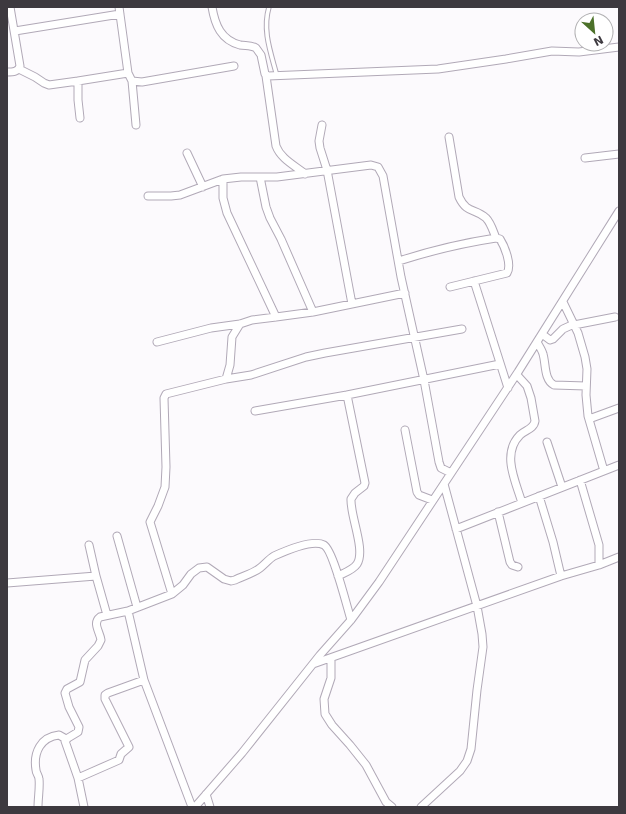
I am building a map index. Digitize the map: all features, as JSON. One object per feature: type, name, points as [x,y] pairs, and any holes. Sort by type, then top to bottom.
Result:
[{"type":"street","points":[[10,7],[15,31],[20,66],[19,70]]},
{"type":"street","points":[[212,7],[217,27],[224,37],[236,44],[254,46],[259,51],[266,76],[276,146],[284,158],[305,174]]},
{"type":"street","points":[[15,31],[119,10],[128,73],[132,81],[136,125]]},
{"type":"street","points":[[266,76],[438,69],[552,51],[579,52],[619,47]]},
{"type":"street","points":[[132,81],[142,82],[234,66]]},
{"type":"street","points":[[7,72],[19,70],[48,85],[128,73]]},
{"type":"street","points":[[78,81],[80,118]]},
{"type":"street","points":[[322,125],[319,141],[320,148],[327,170],[352,304]]},
{"type":"street","points":[[449,137],[459,198],[462,204],[469,210],[485,217],[488,220],[496,238]]},
{"type":"street","points":[[187,153],[203,187]]},
{"type":"street","points":[[585,158],[619,154]]},
{"type":"street","points":[[148,196],[176,195],[223,179],[305,174],[371,165],[378,167],[383,176],[439,462],[441,468],[451,473]]},
{"type":"street","points":[[260,177],[268,212],[282,239],[313,312]]},
{"type":"street","points":[[223,179],[223,198],[227,213],[276,317]]},
{"type":"street","points":[[195,807],[242,753],[313,664],[351,620],[379,582],[432,500],[517,375],[619,212]]},
{"type":"street","points":[[399,261],[438,250],[496,238],[500,239],[509,269],[505,274],[450,287]]},
{"type":"street","points":[[474,281],[508,388]]},
{"type":"street","points":[[157,342],[211,328],[240,324],[252,320],[313,312],[405,293]]},
{"type":"street","points":[[563,302],[582,343],[585,356],[589,419],[604,471]]},
{"type":"street","points":[[542,334],[548,339],[553,339],[563,329],[574,325],[615,317]]},
{"type":"street","points":[[226,379],[230,365],[232,337],[240,324]]},
{"type":"street","points":[[172,594],[150,522],[165,487],[166,467],[164,398],[166,394],[169,392],[226,379],[251,375],[312,356],[462,329]]},
{"type":"street","points":[[538,342],[544,355],[550,383],[554,385],[586,386]]},
{"type":"street","points":[[254,411],[347,395],[500,364]]},
{"type":"street","points":[[517,375],[528,386],[535,421],[535,425],[532,428],[519,436],[515,442],[510,457],[511,466],[522,503]]},
{"type":"street","points":[[338,576],[353,568],[357,564],[360,552],[351,500],[355,493],[364,486],[365,483],[347,395]]},
{"type":"street","points":[[589,419],[619,408]]},
{"type":"street","points":[[405,430],[417,492],[419,495],[432,500]]},
{"type":"street","points":[[547,442],[562,487]]},
{"type":"street","points":[[456,529],[619,465]]},
{"type":"street","points":[[580,480],[599,545],[599,565]]},
{"type":"street","points":[[421,807],[460,772],[467,760],[471,749],[483,647],[477,606],[444,484]]},
{"type":"street","points":[[539,496],[553,542],[561,576]]},
{"type":"street","points":[[498,512],[510,562],[512,565],[518,567]]},
{"type":"street","points":[[117,536],[137,607]]},
{"type":"street","points":[[66,739],[79,730],[78,724],[68,707],[65,691],[81,680],[85,660],[98,646],[100,640],[96,621],[100,617],[128,611],[172,594],[183,585],[190,574],[199,568],[210,568],[227,580],[236,580],[261,567],[274,556],[293,548],[317,543],[325,546],[329,550],[351,620]]},
{"type":"street","points":[[89,545],[107,615]]},
{"type":"street","points":[[313,664],[561,576],[599,565],[619,557]]},
{"type":"street","points":[[7,583],[96,576]]},
{"type":"street","points":[[128,611],[144,680],[192,807]]},
{"type":"street","points":[[331,658],[331,678],[324,699],[325,714],[332,726],[366,765],[386,802],[392,807]]},
{"type":"street","points":[[78,778],[119,760],[121,754],[128,749],[129,747],[105,699],[105,695],[108,692],[144,680]]},
{"type":"street","points":[[38,807],[39,778],[36,772],[35,763],[39,748],[43,741],[48,737],[59,735],[66,739]]},
{"type":"street","points":[[66,739],[78,778],[84,807]]},
{"type":"street","points":[[206,794],[210,807]]},
{"type":"lane","points":[[269,7],[266,20],[266,30],[277,76]]}]
